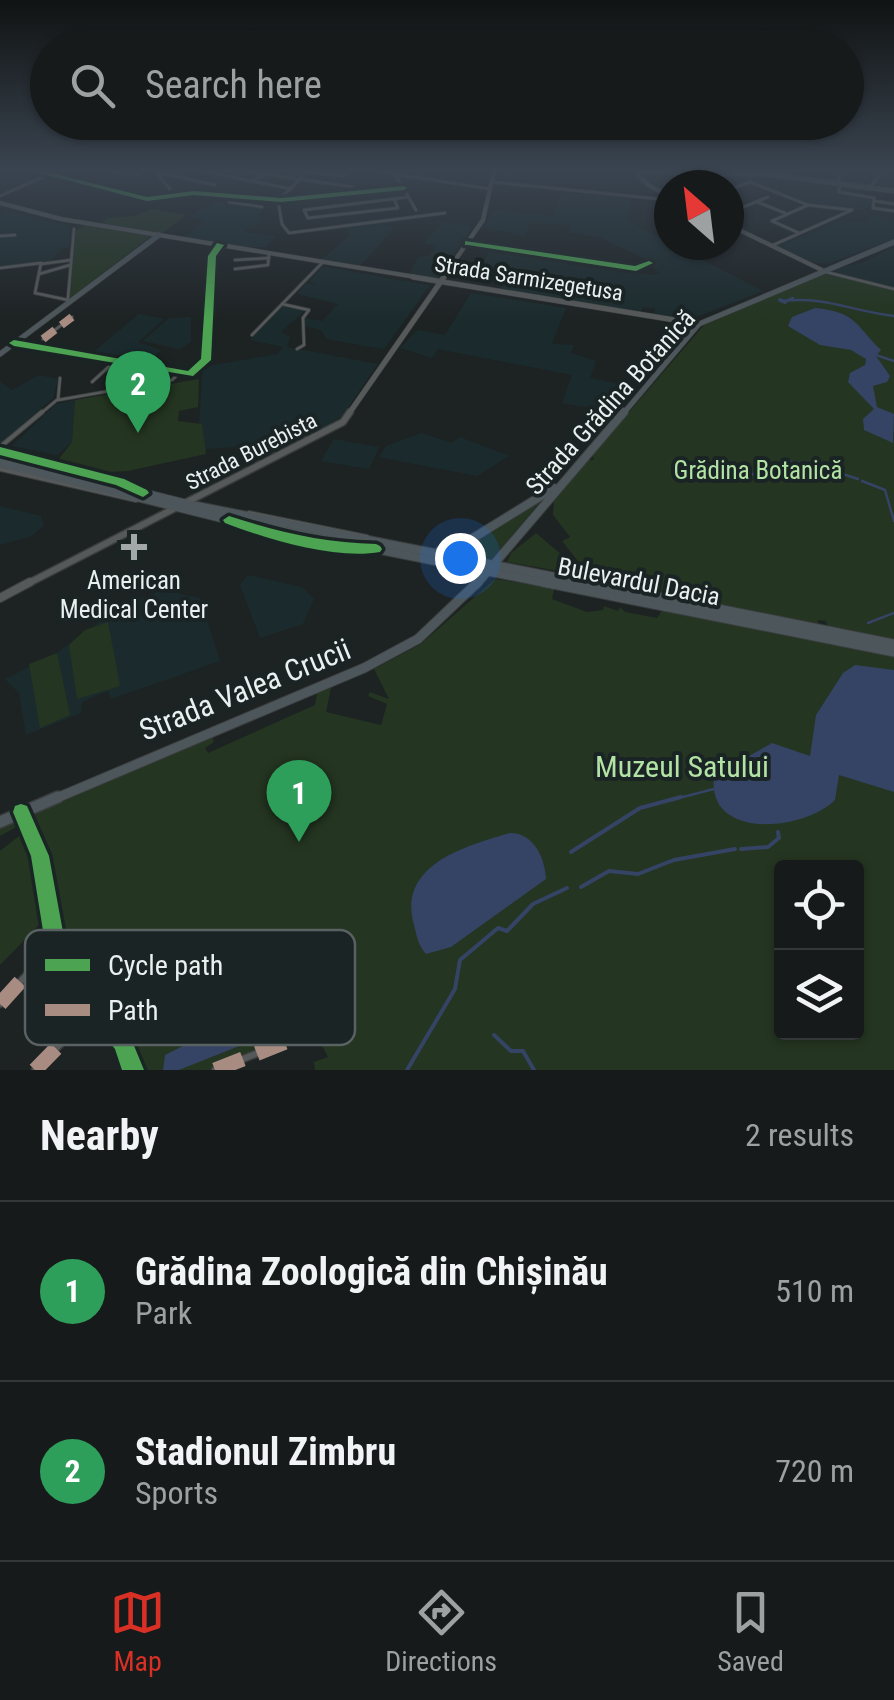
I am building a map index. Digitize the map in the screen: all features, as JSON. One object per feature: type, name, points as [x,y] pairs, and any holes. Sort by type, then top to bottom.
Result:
[{"type":"main road","name":"Strada Sarmizegetusa","points":[[70,221],[698,324]]},
{"type":"main road","name":"Strada Burebista","points":[[0,598],[343,422],[481,221]]},
{"type":"main road","points":[[744,232],[824,271]]},
{"type":"main road","points":[[0,354],[159,235]]},
{"type":"main road","name":"Strada Grădina Botanică","points":[[490,568],[698,324],[894,242]]},
{"type":"main road","name":"Bulevardul Dacia","points":[[0,457],[177,509],[894,644]]},
{"type":"main road","points":[[427,555],[465,543],[562,483]]},
{"type":"main road","name":"Bulevardul Dacia","points":[[142,497],[229,516]]},
{"type":"main road","name":"Strada Valea Crucii","points":[[0,822],[390,656],[449,615],[490,568]]},
{"type":"main road","name":"Bulevardul Dacia","points":[[689,607],[894,652]]},
{"type":"street","points":[[63,221],[74,228]]},
{"type":"street","name":"Strada Sarmizegetusa","points":[[282,221],[289,233],[386,221]]},
{"type":"street","points":[[358,221],[359,225]]},
{"type":"street","points":[[774,221],[802,234]]},
{"type":"street","points":[[771,246],[829,221]]},
{"type":"street","points":[[74,228],[86,224]]},
{"type":"street","points":[[41,263],[35,294],[69,301],[74,228]]},
{"type":"street","points":[[0,236],[14,235]]},
{"type":"street","points":[[468,243],[636,269],[649,263]]},
{"type":"street","points":[[20,342],[186,376],[206,360],[212,256],[220,245]]},
{"type":"street","points":[[235,260],[268,255],[268,265],[235,269]]},
{"type":"street","points":[[0,268],[71,262]]},
{"type":"street","points":[[39,274],[71,262]]},
{"type":"street","points":[[252,335],[324,262]]},
{"type":"street","points":[[824,271],[894,290]]},
{"type":"street","points":[[282,304],[309,310],[303,318],[304,346],[297,348]]},
{"type":"street","points":[[43,339],[72,317]]},
{"type":"street","points":[[92,382],[114,362]]},
{"type":"street","points":[[0,457],[58,398],[172,380],[177,375]]},
{"type":"street","points":[[58,398],[60,378]]},
{"type":"street","points":[[22,812],[40,856],[53,930]]},
{"type":"street","points":[[0,1004],[25,977]]},
{"type":"street","points":[[35,1070],[60,1045]]},
{"type":"street","points":[[125,1045],[132,1070]]},
{"type":"street","points":[[215,1070],[278,1045]]},
{"type":"shaded area","points":[[0,221],[48,221],[69,226],[70,247],[61,249],[52,260],[0,268],[0,237],[27,232],[0,235]]},
{"type":"shaded area","points":[[205,221],[261,221],[243,232],[276,236],[266,247],[184,237]]},
{"type":"shaded area","points":[[488,221],[629,221],[654,235],[654,260],[703,260],[763,291],[689,320],[654,314],[655,309],[643,307],[641,312],[501,289],[510,270],[483,266],[489,249],[652,275],[660,273],[651,266],[653,262],[598,237],[569,232],[572,226],[532,222],[524,236],[484,227]]},
{"type":"shaded area","points":[[841,221],[894,221],[894,239],[830,263],[812,263],[777,246]]},
{"type":"shaded area","points":[[442,222],[473,226],[437,278],[409,273],[419,257],[429,256],[436,246],[424,243]]},
{"type":"shaded area","points":[[384,224],[394,228],[359,267],[321,260],[349,236],[347,228]]},
{"type":"shaded area","points":[[894,247],[894,287],[835,273],[836,269],[865,262]]},
{"type":"shaded area","points":[[323,266],[430,285],[384,349],[326,339],[321,330],[305,326],[305,318],[322,321],[338,304],[297,294],[306,283],[316,285],[310,281]]},
{"type":"shaded area","points":[[471,293],[566,308],[552,344],[574,345],[571,353],[596,361],[590,378],[634,387],[634,391],[616,410],[572,405],[562,403],[572,375],[438,349],[432,358],[400,348],[418,330],[445,335]]},
{"type":"shaded area","points":[[283,306],[306,310],[281,332],[290,337],[287,347],[378,364],[342,416],[306,438],[286,433],[278,445],[284,448],[270,455],[237,447],[205,449],[199,423],[203,367],[277,354],[283,347],[250,340]]},
{"type":"shaded area","points":[[139,314],[164,319],[138,342],[161,350],[144,366],[90,355]]},
{"type":"shaded area","points":[[191,317],[191,342],[179,349],[143,341],[169,318]]},
{"type":"shaded area","points":[[39,375],[58,379],[53,398],[0,443],[0,382],[12,390]]},
{"type":"shaded area","points":[[75,400],[72,442],[57,455],[12,446],[56,404]]},
{"type":"shaded area","points":[[421,433],[452,443],[460,437],[509,456],[477,476],[379,457],[386,446]]},
{"type":"shaded area","points":[[334,439],[379,447],[369,469],[321,461]]},
{"type":"shaded area","points":[[0,506],[41,516],[44,525],[32,536],[0,545]]},
{"type":"shaded area","points":[[248,575],[302,587],[314,599],[303,624],[260,638],[240,585]]},
{"type":"shaded area","points":[[163,590],[200,598],[220,661],[111,699],[108,691],[82,702],[81,713],[26,735],[19,693],[5,679],[58,652],[123,605]]},
{"type":"green space","points":[[104,221],[178,221],[162,233]]},
{"type":"green space","points":[[86,225],[151,236],[70,298],[76,230]]},
{"type":"green space","name":"Grădina Botanică","points":[[824,274],[894,290],[894,642],[828,629],[826,621],[818,620],[818,627],[579,579],[584,569],[562,541],[570,537],[553,515],[554,501],[588,460],[594,460],[592,455],[704,325]]},
{"type":"green space","points":[[199,379],[198,407],[179,411],[178,421],[202,424],[206,454],[109,472],[59,459],[72,442],[75,400]]},
{"type":"green space","points":[[545,496],[491,560],[447,551]]},
{"type":"green space","points":[[536,533],[575,566],[576,574],[507,562],[511,553]]},
{"type":"green space","name":"Muzeul Satului","points":[[495,579],[566,590],[554,590],[552,599],[587,612],[603,610],[604,606],[618,611],[620,607],[625,612],[657,618],[663,609],[894,653],[894,1070],[315,1070],[314,1062],[328,1057],[322,1045],[355,1045],[355,930],[56,930],[43,857],[29,814],[212,736],[214,742],[205,748],[208,753],[315,705],[317,693],[331,688],[326,712],[381,725],[387,704],[368,696],[370,692],[389,699],[374,669],[421,644]]},
{"type":"green space","points":[[108,622],[120,686],[77,699],[69,645],[85,630]]},
{"type":"green space","points":[[57,653],[70,715],[40,728],[29,664]]},
{"type":"green space","points":[[19,819],[36,855],[44,914],[34,930],[25,930],[25,939],[0,965],[0,851],[23,833],[18,826],[0,836],[0,828]]},
{"type":"green space","points":[[130,1045],[272,1045],[211,1070],[142,1070]]},
{"type":"water","points":[[815,308],[847,316],[881,350],[876,356],[890,376],[887,382],[873,386],[877,407],[894,414],[893,443],[864,430],[863,419],[874,409],[848,382],[850,373],[865,365],[866,359],[851,350],[820,345],[788,326],[792,317]]},
{"type":"water","points":[[855,665],[894,670],[894,792],[839,775],[835,800],[802,818],[760,824],[725,812],[716,797],[714,776],[772,743],[810,756],[816,715],[843,673]]},
{"type":"water","points":[[510,833],[526,837],[537,848],[546,879],[451,947],[426,954],[417,937],[411,904],[425,873],[455,852]]},
{"type":"water","points":[[185,1045],[242,1045],[179,1070],[163,1070],[165,1055]]},
{"type":"waterway","points":[[787,301],[793,298]]},
{"type":"waterway","points":[[780,300],[785,302]]},
{"type":"waterway","points":[[782,301],[787,301]]},
{"type":"waterway","points":[[787,301],[825,302],[894,316]]},
{"type":"waterway","points":[[876,355],[894,361]]},
{"type":"waterway","points":[[773,465],[784,462]]},
{"type":"waterway","points":[[790,462],[807,463]]},
{"type":"waterway","points":[[807,462],[810,462],[812,464],[809,465],[807,462]]},
{"type":"waterway","points":[[812,464],[858,479]]},
{"type":"waterway","points":[[751,475],[770,466]]},
{"type":"waterway","points":[[862,481],[885,490],[894,521]]},
{"type":"waterway","points":[[868,623],[894,613]]},
{"type":"waterway","points":[[671,800],[714,789]]},
{"type":"waterway","points":[[571,852],[640,808],[681,797]]},
{"type":"waterway","points":[[741,849],[768,847],[779,838],[778,832]]},
{"type":"waterway","points":[[581,887],[609,871],[638,874],[674,860],[735,849]]},
{"type":"waterway","points":[[407,1070],[455,989],[460,960],[498,928],[507,931],[533,904],[567,888]]},
{"type":"waterway","points":[[494,1035],[511,1051],[523,1051],[534,1070]]},
{"type":"marked path","points":[[43,339],[72,317]]},
{"type":"marked path","points":[[0,1004],[25,976]]},
{"type":"marked path","points":[[35,1070],[60,1045]]},
{"type":"marked path","points":[[215,1070],[278,1045]]},
{"type":"cycle path","points":[[468,243],[636,269],[649,263]]},
{"type":"cycle path","points":[[14,343],[190,374],[206,360],[212,256],[220,245]]},
{"type":"cycle path","points":[[0,451],[120,482],[143,493]]},
{"type":"cycle path","points":[[229,520],[301,541],[376,549]]},
{"type":"cycle path","points":[[21,812],[40,856],[53,930]]},
{"type":"cycle path","points":[[124,1045],[133,1070]]},
{"type":"place","name":"Stadionul Zimbru","points":[[138,433]]},
{"type":"place","name":"American Medical Center","points":[[134,547]]},
{"type":"place","name":"Grădina Zoologică din Chișinău","points":[[299,842]]}]
